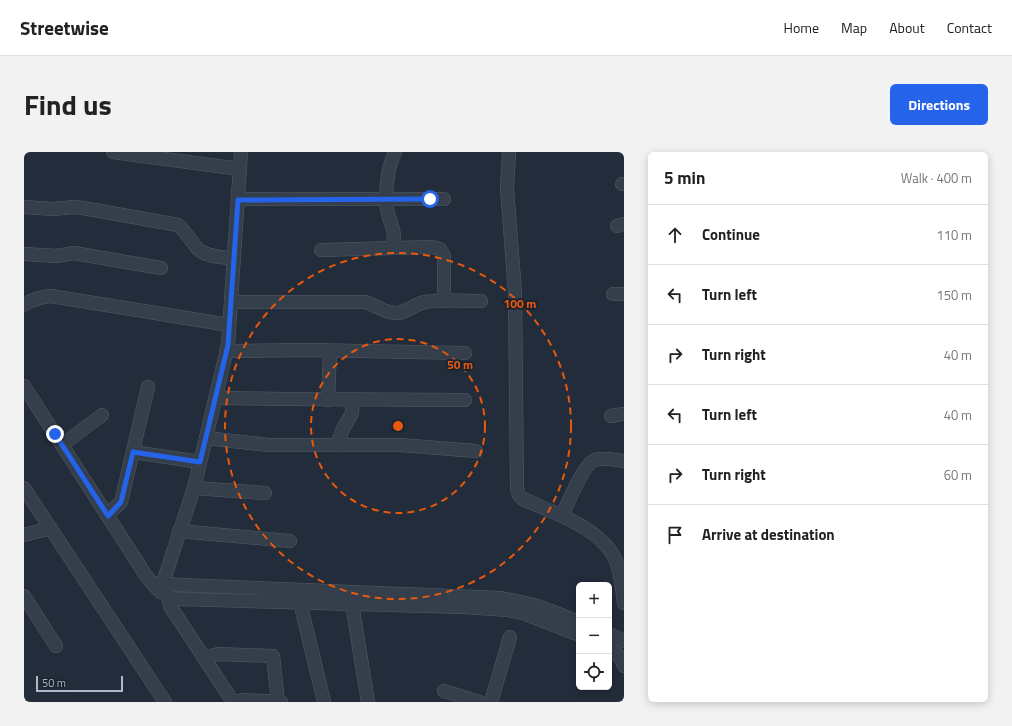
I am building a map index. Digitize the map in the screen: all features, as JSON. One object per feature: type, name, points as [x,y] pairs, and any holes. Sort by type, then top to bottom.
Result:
[{"type":"street","points":[[113,152],[184,157],[240,169]]},
{"type":"street","points":[[161,589],[194,488],[226,351],[231,302],[241,152]]},
{"type":"street","points":[[393,248],[393,228],[388,215],[386,199],[389,165],[395,152]]},
{"type":"street","points":[[509,152],[507,188],[515,293],[517,488],[519,495],[523,499],[580,525],[597,537],[611,552],[617,562],[624,603]]},
{"type":"street","points":[[238,200],[444,199]]},
{"type":"street","points":[[24,207],[53,209],[74,207],[83,208],[178,225],[199,250],[206,254],[234,259]]},
{"type":"street","points":[[321,250],[432,247],[440,249],[444,256],[444,301]]},
{"type":"street","points":[[24,254],[57,256],[74,253],[162,268]]},
{"type":"street","points":[[24,305],[39,297],[51,296],[229,325]]},
{"type":"street","points":[[231,302],[365,302],[374,304],[385,311],[393,313],[408,310],[417,303],[422,302],[481,301]]},
{"type":"street","points":[[226,351],[307,350],[465,353]]},
{"type":"street","points":[[328,400],[330,351]]},
{"type":"street","points":[[24,386],[108,516],[161,589],[170,606],[234,702],[243,700],[281,702]]},
{"type":"street","points":[[108,516],[121,502],[148,387]]},
{"type":"street","points":[[215,398],[465,400]]},
{"type":"street","points":[[337,445],[343,429],[352,413],[353,400]]},
{"type":"street","points":[[62,445],[102,415]]},
{"type":"street","points":[[206,438],[268,445],[400,445],[476,451]]},
{"type":"street","points":[[133,452],[200,462]]},
{"type":"street","points":[[562,516],[586,468],[594,460],[601,459],[624,461]]},
{"type":"street","points":[[24,488],[165,702]]},
{"type":"street","points":[[194,488],[265,493]]},
{"type":"street","points":[[24,535],[51,528]]},
{"type":"street","points":[[180,531],[290,541]]},
{"type":"street","points":[[161,589],[181,586],[501,598],[538,606],[576,621]]},
{"type":"street","points":[[161,589],[178,600],[300,602],[464,607],[508,610],[523,613],[576,635]]},
{"type":"street","points":[[24,596],[56,646]]},
{"type":"street","points":[[300,602],[324,702]]},
{"type":"street","points":[[352,604],[368,702]]},
{"type":"street","points":[[612,635],[624,640],[613,650],[623,661],[624,666]]},
{"type":"street","points":[[491,702],[510,637]]},
{"type":"street","points":[[204,658],[218,654],[273,656],[278,702]]},
{"type":"street","points":[[444,691],[479,702]]},
{"type":"route","points":[[55,434],[108,516],[121,502],[133,452],[200,462],[228,345],[238,200],[430,199]]}]
